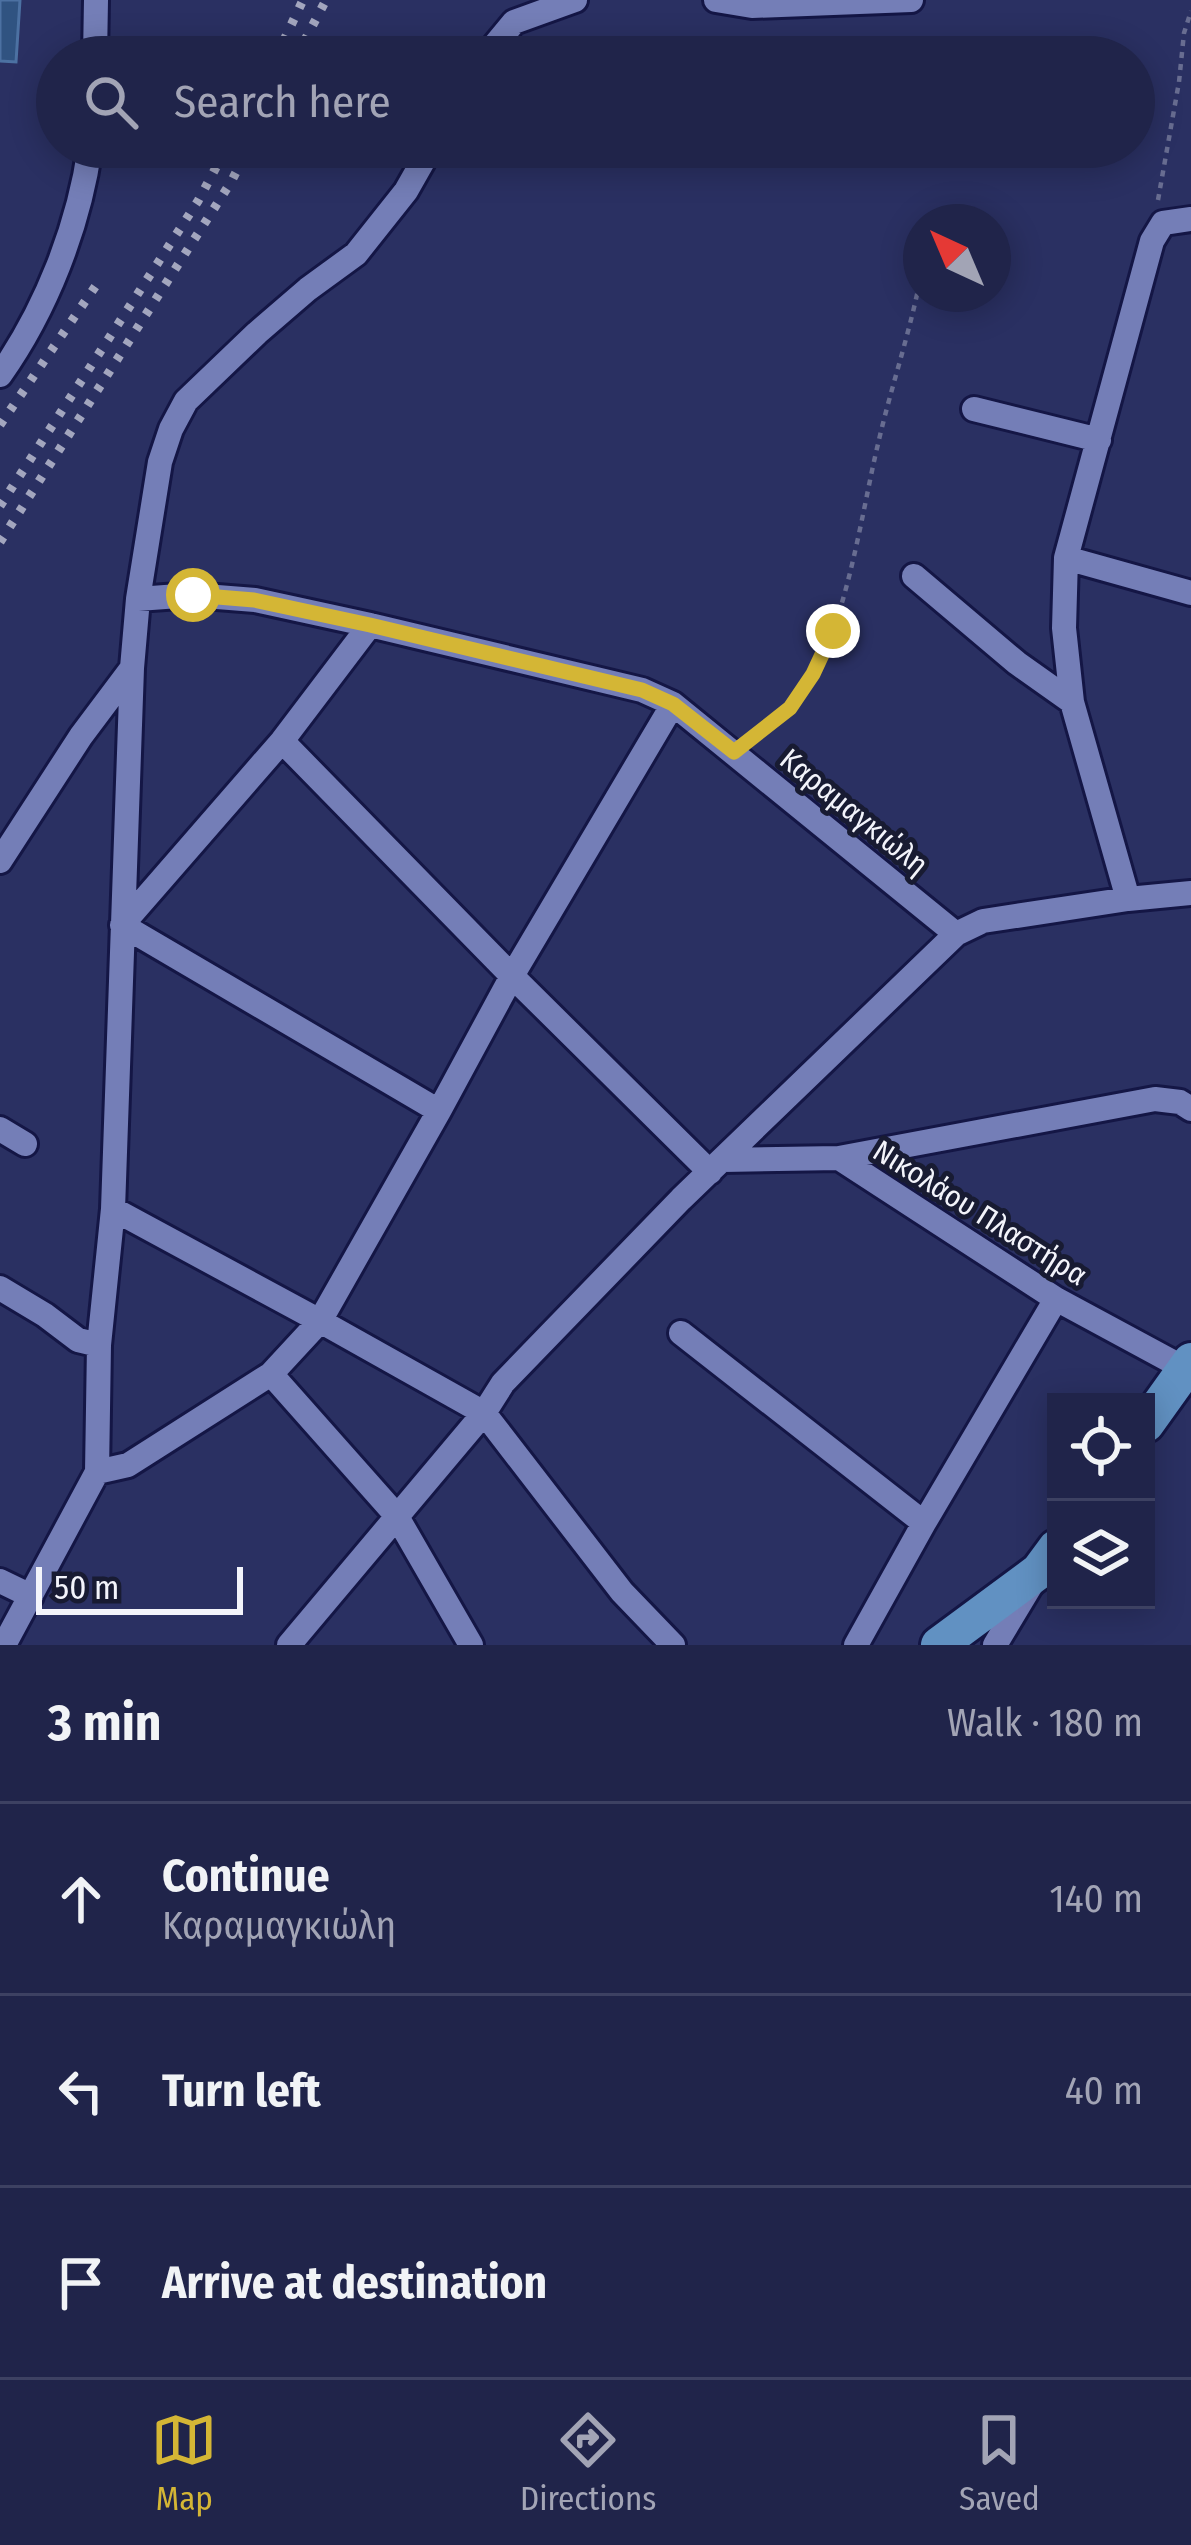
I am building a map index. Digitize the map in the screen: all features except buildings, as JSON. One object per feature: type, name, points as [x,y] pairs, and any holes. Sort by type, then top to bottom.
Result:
[{"type":"street","points":[[94,36],[95,0]]},
{"type":"street","points":[[502,36],[514,22],[575,0]]},
{"type":"street","points":[[716,0],[752,7],[911,0]]},
{"type":"street","points":[[0,375],[49,285],[87,168]]},
{"type":"street","points":[[33,1645],[9,1635],[97,1472],[99,1345],[113,1209],[132,668],[160,462],[186,401],[257,332],[356,254],[419,168]]},
{"type":"street","points":[[1128,899],[1072,702],[1064,628],[1066,558],[1152,241],[1163,223],[1191,219]]},
{"type":"street","points":[[974,409],[1099,440]]},
{"type":"street","points":[[1066,558],[1191,593]]},
{"type":"street","points":[[914,576],[1017,663],[1072,702]]},
{"type":"street","name":"Καραμαγκιώλη","points":[[138,599],[193,595],[254,600],[642,690],[673,704],[956,934]]},
{"type":"street","points":[[122,925],[282,740],[370,625]]},
{"type":"street","points":[[0,861],[81,736],[132,668]]},
{"type":"street","points":[[97,1472],[128,1466],[271,1374],[320,1321],[512,976],[673,704]]},
{"type":"street","points":[[282,740],[512,976],[716,1166]]},
{"type":"street","points":[[289,1645],[484,1413],[503,1384],[716,1166],[956,934],[983,921],[1191,893]]},
{"type":"street","points":[[122,925],[440,1112]]},
{"type":"street","points":[[839,1158],[1156,1099],[1180,1102],[1191,1109]]},
{"type":"street","points":[[0,1130],[25,1144]]},
{"type":"street","name":"Νικολάου Πλαστήρα","points":[[716,1166],[839,1158],[1056,1299],[1189,1367]]},
{"type":"street","points":[[113,1209],[484,1413],[622,1592],[674,1645]]},
{"type":"street","points":[[0,1288],[78,1340],[99,1345]]},
{"type":"street","points":[[856,1645],[1056,1299]]},
{"type":"street","points":[[682,1333],[924,1522]]},
{"type":"street","points":[[1155,1412],[1189,1367]]},
{"type":"street","points":[[271,1374],[396,1515],[471,1645]]},
{"type":"street","points":[[939,1645],[1047,1560]]},
{"type":"street","points":[[995,1645],[1047,1561]]},
{"type":"street","points":[[0,1581],[31,1596]]},
{"type":"path","points":[[1152,241],[1191,11]]},
{"type":"path","points":[[734,752],[790,708],[833,631],[914,312]]},
{"type":"railway","points":[[286,36],[303,0]]},
{"type":"railway","points":[[307,36],[326,0]]},
{"type":"railway","points":[[0,506],[216,168]]},
{"type":"railway","points":[[0,542],[238,168]]},
{"type":"railway","points":[[0,425],[97,284]]},
{"type":"route","points":[[193,595],[254,600],[642,690],[673,704],[734,752],[790,708],[833,631]]}]
